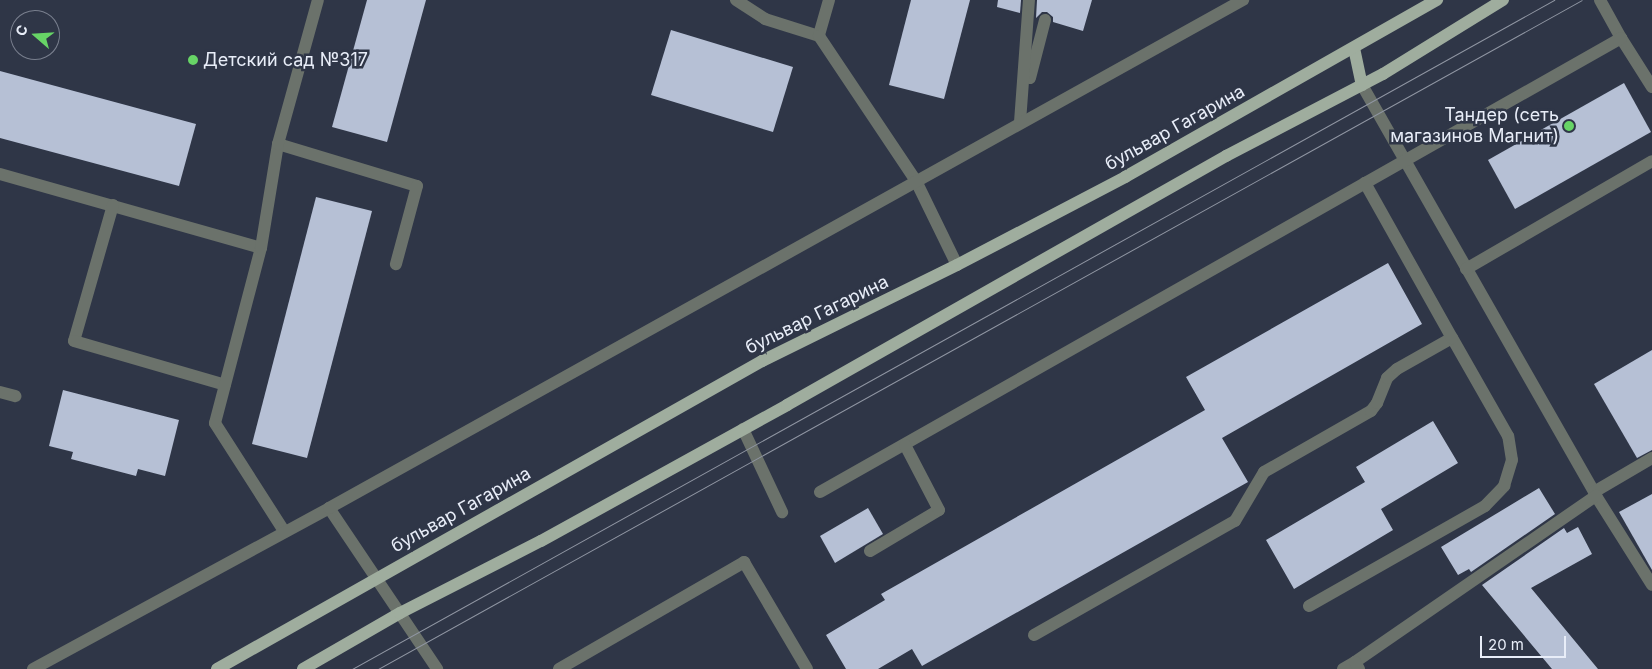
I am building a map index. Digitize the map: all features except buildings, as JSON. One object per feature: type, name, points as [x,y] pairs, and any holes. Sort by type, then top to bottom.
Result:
[{"type":"main road","name":"бульвар Гагарина","points":[[217,669],[762,361],[957,265],[1126,177],[1437,0]]},
{"type":"main road","points":[[303,669],[400,613],[541,541],[743,430],[1226,156],[1362,85],[1503,0]]},
{"type":"main road","points":[[1354,48],[1362,85]]},
{"type":"street","points":[[284,531],[215,423],[261,248],[278,144],[318,0]]},
{"type":"street","points":[[736,0],[765,19],[819,36],[916,181],[957,265]]},
{"type":"street","points":[[819,36],[829,0]]},
{"type":"street","points":[[1021,116],[1029,0]]},
{"type":"street","points":[[33,669],[329,508],[916,181],[1021,116],[1243,0]]},
{"type":"street","points":[[1600,0],[1652,87]]},
{"type":"street","points":[[1021,116],[1045,20]]},
{"type":"street","points":[[820,492],[1621,38]]},
{"type":"street","points":[[1362,85],[1595,494],[1652,584]]},
{"type":"street","points":[[278,144],[417,186],[396,264]]},
{"type":"street","points":[[1466,269],[1652,161]]},
{"type":"street","points":[[0,174],[261,248]]},
{"type":"street","points":[[1309,606],[1485,506],[1504,486],[1512,460],[1508,436],[1365,183]]},
{"type":"street","points":[[113,205],[74,341],[225,384]]},
{"type":"street","points":[[1034,635],[1235,521],[1264,472],[1371,411],[1377,403],[1387,378],[1398,368],[1452,338]]},
{"type":"street","points":[[0,392],[15,396]]},
{"type":"street","points":[[743,430],[782,512]]},
{"type":"street","points":[[870,551],[939,510],[905,445]]},
{"type":"street","points":[[1343,669],[1357,665],[1595,494],[1652,458]]},
{"type":"street","points":[[329,508],[437,669]]},
{"type":"street","points":[[559,669],[744,562],[807,669]]},
{"type":"tram line","points":[[352,669],[1554,0]]},
{"type":"tram line","points":[[378,669],[1582,0]]},
{"type":"place","name":"Детский сад №317","points":[[193,60]]},
{"type":"place","name":"Тандер (сеть магазинов Магнит)","points":[[1569,126]]}]
